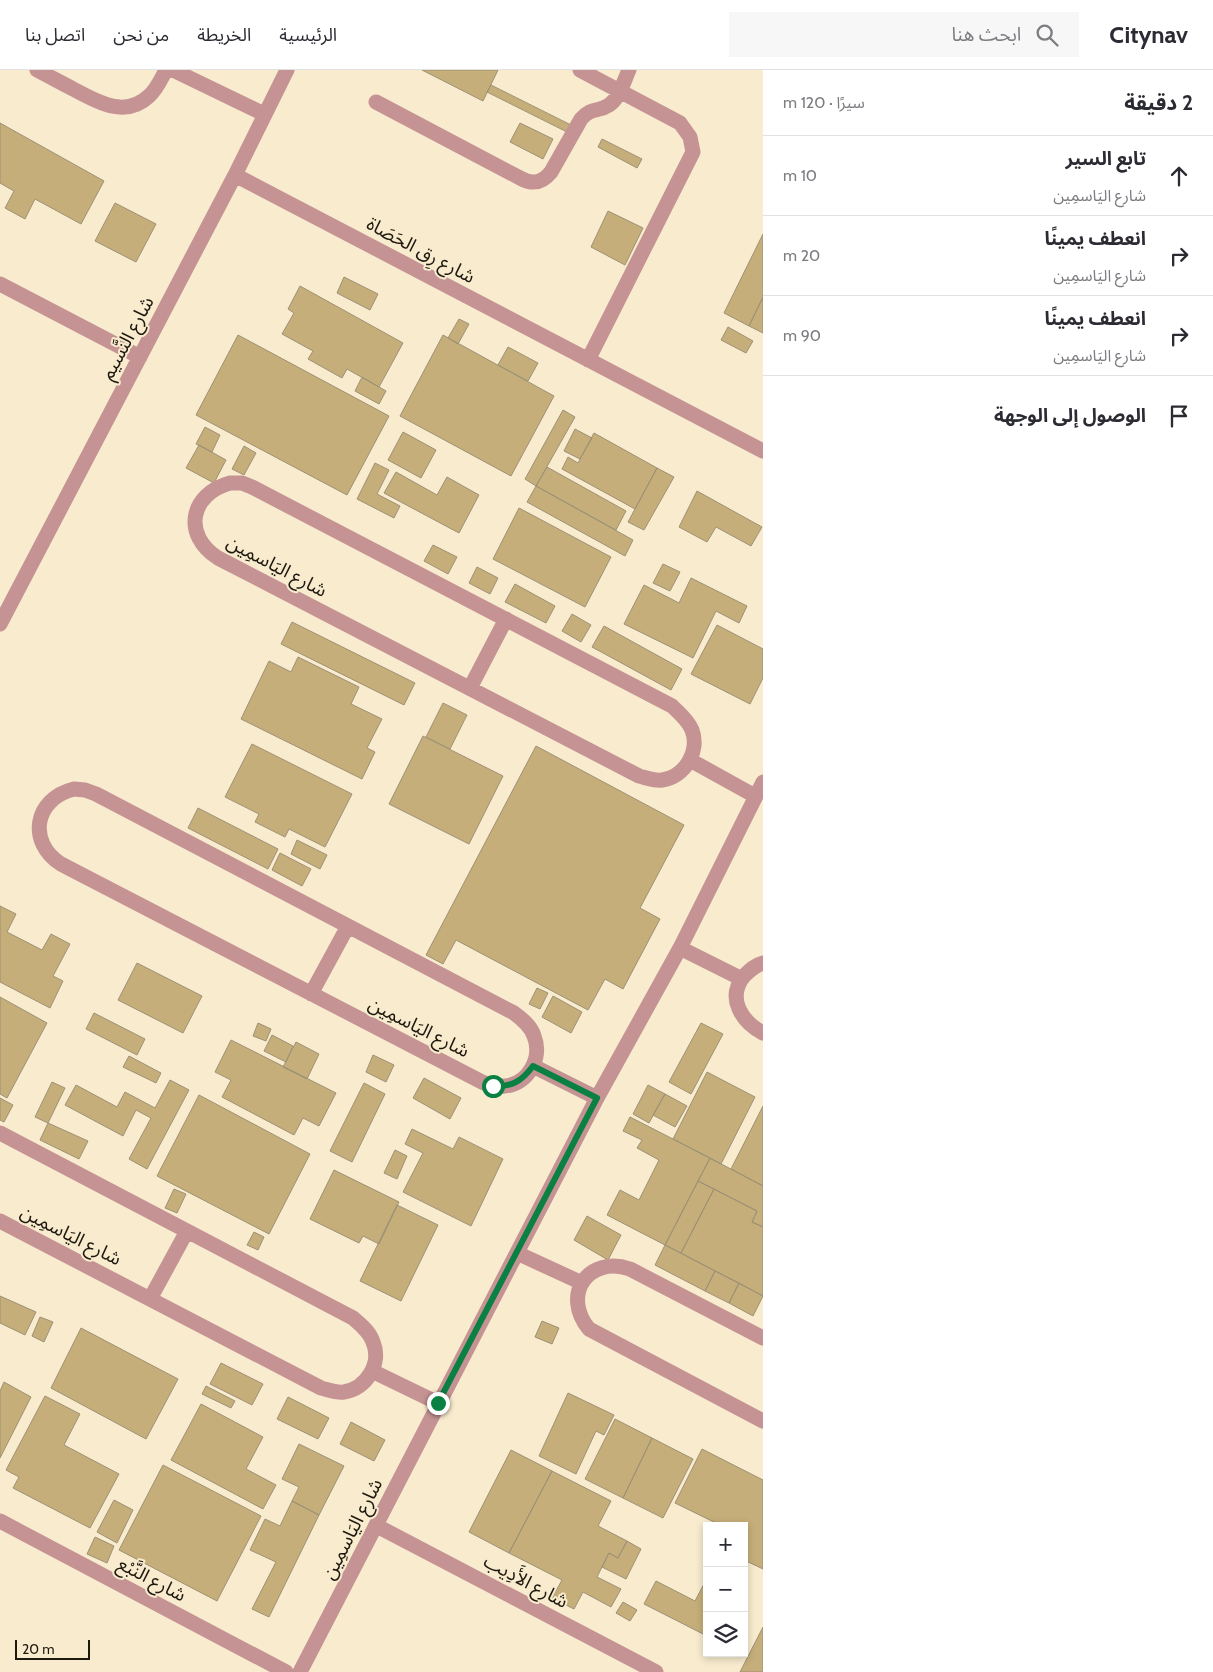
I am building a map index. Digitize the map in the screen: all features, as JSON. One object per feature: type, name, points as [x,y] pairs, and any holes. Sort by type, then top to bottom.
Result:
[{"type":"street","points":[[37,70],[99,103],[111,107],[126,107],[139,103],[150,96],[166,70]]},
{"type":"street","points":[[173,70],[264,114]]},
{"type":"street","name":"شارع النَّسيم","points":[[0,624],[235,175],[287,70]]},
{"type":"street","points":[[580,70],[672,119],[686,130],[690,137],[693,152],[588,360]]},
{"type":"street","points":[[376,102],[533,183],[546,178],[587,113],[610,105],[616,99],[628,70]]},
{"type":"street","name":"شارع رِق الحَصَاة","points":[[235,175],[763,451]]},
{"type":"street","points":[[0,284],[140,357]]},
{"type":"street","name":"شارع اليَاسمِين","points":[[230,483],[242,483],[506,619],[672,706],[687,720],[692,730],[694,745],[690,760],[684,769],[674,776],[663,780],[651,780],[639,776],[208,552],[196,532],[196,516],[202,500],[210,492],[219,486],[230,483]]},
{"type":"street","points":[[470,688],[506,619]]},
{"type":"street","points":[[690,760],[755,796]]},
{"type":"street","name":"شارع اليَاسمِين","points":[[300,1672],[377,1526],[516,1252],[597,1098],[680,948],[763,782]]},
{"type":"street","name":"شارع اليَاسمِين","points":[[74,789],[85,790],[348,926],[514,1013],[529,1027],[537,1046],[533,1066],[526,1076],[516,1083],[505,1086],[493,1086],[482,1082],[52,858],[44,849],[40,839],[41,817],[46,806],[53,798],[63,792],[74,789]]},
{"type":"street","points":[[310,994],[348,926]]},
{"type":"street","points":[[680,948],[742,979]]},
{"type":"street","points":[[763,963],[750,970],[742,979],[736,996],[742,1016],[749,1025],[763,1034]]},
{"type":"street","points":[[533,1066],[597,1098]]},
{"type":"street","points":[[0,1133],[353,1318],[368,1332],[373,1342],[376,1351],[376,1362],[372,1371],[438,1403]]},
{"type":"street","name":"شارع اليَاسمِين","points":[[0,1221],[321,1388],[332,1392],[350,1390],[365,1381],[372,1371]]},
{"type":"street","points":[[150,1299],[187,1231]]},
{"type":"street","points":[[516,1252],[582,1283]]},
{"type":"street","points":[[763,1338],[630,1269],[620,1266],[609,1265],[590,1273],[582,1283],[577,1300],[578,1311],[589,1329],[763,1421]]},
{"type":"street","name":"شارع النَّبْع","points":[[0,1521],[286,1672]]},
{"type":"street","name":"شارع الأَدِيب","points":[[377,1526],[656,1672]]},
{"type":"building","points":[[422,70],[498,70],[483,101]]},
{"type":"building","points":[[491,85],[573,126],[569,133],[487,92]]},
{"type":"building","points":[[0,123],[104,181],[81,224],[35,199],[25,219],[5,208],[14,191],[0,183]]},
{"type":"building","points":[[520,123],[553,139],[543,159],[510,142]]},
{"type":"building","points":[[602,139],[642,159],[637,168],[598,147]]},
{"type":"building","points":[[115,203],[156,224],[136,262],[95,241]]},
{"type":"building","points":[[608,211],[643,228],[625,265],[591,247]]},
{"type":"building","points":[[763,234],[763,297],[749,326],[724,313]]},
{"type":"building","points":[[344,277],[378,294],[370,310],[337,293]]},
{"type":"building","points":[[300,286],[403,343],[379,387],[347,369],[342,378],[308,359],[313,351],[282,334],[294,313],[288,309]]},
{"type":"building","points":[[763,297],[763,333],[749,326]]},
{"type":"building","points":[[459,319],[469,324],[458,344],[448,338]]},
{"type":"building","points":[[728,327],[753,341],[746,353],[721,340]]},
{"type":"building","points":[[238,335],[389,416],[347,495],[196,415]]},
{"type":"building","points":[[443,335],[554,396],[511,476],[400,416]]},
{"type":"building","points":[[508,347],[538,363],[528,381],[498,365]]},
{"type":"building","points":[[362,377],[386,391],[379,404],[355,391]]},
{"type":"building","points":[[563,410],[575,417],[536,486],[525,479]]},
{"type":"building","points":[[205,427],[220,435],[212,452],[196,444]]},
{"type":"building","points":[[575,429],[592,438],[580,459],[564,451]]},
{"type":"building","points":[[403,432],[436,450],[421,478],[388,460]]},
{"type":"building","points":[[594,433],[657,468],[635,509],[562,469],[568,457],[578,463]]},
{"type":"building","points":[[199,445],[226,460],[214,483],[186,468]]},
{"type":"building","points":[[244,446],[256,453],[244,475],[232,469]]},
{"type":"building","points":[[375,463],[389,470],[377,494],[400,506],[394,518],[357,499]]},
{"type":"building","points":[[547,467],[626,511],[616,530],[536,486]]},
{"type":"building","points":[[657,468],[674,477],[644,530],[628,522]]},
{"type":"building","points":[[396,472],[437,495],[447,477],[479,495],[459,533],[384,493]]},
{"type":"building","points":[[536,486],[633,540],[625,556],[527,502]]},
{"type":"building","points":[[697,491],[762,527],[751,546],[716,527],[707,542],[679,527]]},
{"type":"building","points":[[519,508],[611,557],[585,607],[493,559]]},
{"type":"building","points":[[433,545],[457,557],[448,574],[424,561]]},
{"type":"building","points":[[663,564],[680,572],[670,591],[653,583]]},
{"type":"building","points":[[477,567],[498,578],[490,594],[469,583]]},
{"type":"building","points":[[691,578],[747,606],[739,623],[716,611],[693,658],[624,624],[644,585],[679,603]]},
{"type":"building","points":[[515,584],[555,606],[546,623],[505,602]]},
{"type":"building","points":[[572,614],[591,625],[581,642],[562,631]]},
{"type":"building","points":[[292,622],[415,683],[404,705],[281,644]]},
{"type":"building","points":[[717,625],[763,649],[763,678],[750,704],[691,674]]},
{"type":"building","points":[[604,626],[682,669],[671,690],[592,647]]},
{"type":"building","points":[[298,657],[359,687],[351,704],[382,719],[367,748],[375,752],[362,779],[241,719],[269,661],[291,672]]},
{"type":"building","points":[[443,703],[467,715],[450,749],[426,737]]},
{"type":"building","points":[[423,736],[503,776],[469,844],[389,804]]},
{"type":"building","points":[[252,744],[352,794],[325,847],[289,829],[285,837],[255,822],[259,814],[225,797]]},
{"type":"building","points":[[536,746],[684,825],[640,908],[660,919],[623,989],[605,979],[588,1010],[456,940],[443,964],[426,955]]},
{"type":"building","points":[[198,808],[278,849],[268,869],[188,828]]},
{"type":"building","points":[[297,840],[327,855],[320,869],[291,854]]},
{"type":"building","points":[[280,853],[311,869],[302,886],[272,870]]},
{"type":"building","points":[[0,906],[16,914],[7,932],[42,950],[51,934],[70,944],[53,976],[63,981],[50,1008],[0,982]]},
{"type":"building","points":[[137,963],[202,996],[183,1033],[118,1000]]},
{"type":"building","points":[[537,988],[548,993],[540,1009],[529,1004]]},
{"type":"building","points":[[553,996],[582,1012],[571,1033],[542,1017]]},
{"type":"building","points":[[0,997],[47,1023],[7,1098],[0,1094]]},
{"type":"building","points":[[94,1013],[145,1039],[137,1055],[86,1029]]},
{"type":"building","points":[[258,1023],[271,1029],[266,1041],[253,1036]]},
{"type":"building","points":[[701,1023],[723,1034],[691,1094],[669,1082]]},
{"type":"building","points":[[272,1035],[293,1046],[286,1062],[264,1051]]},
{"type":"building","points":[[231,1040],[336,1093],[319,1126],[303,1118],[294,1135],[222,1097],[231,1080],[215,1072]]},
{"type":"building","points":[[296,1042],[319,1054],[307,1079],[283,1067]]},
{"type":"building","points":[[373,1055],[394,1065],[386,1082],[366,1072]]},
{"type":"building","points":[[129,1056],[161,1073],[156,1083],[123,1067]]},
{"type":"building","points":[[707,1072],[755,1097],[721,1164],[673,1139]]},
{"type":"building","points":[[424,1078],[461,1098],[450,1119],[413,1098]]},
{"type":"building","points":[[170,1080],[189,1090],[147,1169],[129,1159],[151,1118],[136,1110],[123,1136],[65,1105],[76,1085],[117,1107],[125,1092],[155,1108]]},
{"type":"building","points":[[52,1082],[65,1088],[48,1123],[35,1117]]},
{"type":"building","points":[[364,1083],[385,1094],[352,1162],[330,1151]]},
{"type":"building","points":[[648,1085],[665,1094],[649,1123],[633,1114]]},
{"type":"building","points":[[665,1094],[687,1106],[675,1127],[653,1115]]},
{"type":"building","points":[[199,1095],[310,1154],[269,1234],[157,1176]]},
{"type":"building","points":[[0,1098],[13,1105],[4,1122],[0,1120]]},
{"type":"building","points":[[763,1106],[763,1186],[731,1169]]},
{"type":"building","points":[[630,1117],[710,1158],[665,1245],[607,1215],[620,1190],[639,1200],[659,1160],[637,1148],[642,1140],[623,1131]]},
{"type":"building","points":[[48,1123],[88,1141],[79,1159],[40,1140]]},
{"type":"building","points":[[412,1129],[453,1149],[459,1137],[503,1159],[471,1226],[403,1192],[423,1153],[405,1144]]},
{"type":"building","points":[[395,1150],[407,1156],[397,1179],[384,1173]]},
{"type":"building","points":[[710,1158],[763,1186],[763,1227],[752,1222],[757,1211],[698,1181]]},
{"type":"building","points":[[334,1170],[399,1202],[379,1244],[363,1236],[359,1243],[310,1219]]},
{"type":"building","points":[[698,1181],[714,1189],[681,1253],[665,1245]]},
{"type":"building","points":[[174,1189],[186,1194],[177,1213],[165,1208]]},
{"type":"building","points":[[714,1189],[757,1211],[752,1222],[763,1227],[763,1296],[681,1253]]},
{"type":"building","points":[[397,1205],[438,1225],[401,1301],[360,1281]]},
{"type":"building","points":[[587,1216],[621,1235],[608,1260],[574,1240]]},
{"type":"building","points":[[254,1232],[264,1237],[258,1250],[247,1245]]},
{"type":"building","points":[[665,1245],[715,1271],[705,1291],[655,1265]]},
{"type":"building","points":[[715,1271],[739,1283],[729,1303],[705,1291]]},
{"type":"building","points":[[739,1283],[763,1296],[753,1316],[729,1303]]},
{"type":"building","points":[[0,1296],[36,1312],[25,1335],[0,1323]]},
{"type":"building","points":[[40,1317],[53,1322],[44,1342],[32,1336]]},
{"type":"building","points":[[542,1321],[559,1328],[552,1344],[535,1337]]},
{"type":"building","points":[[81,1328],[178,1379],[146,1439],[51,1388]]},
{"type":"building","points":[[221,1363],[263,1384],[252,1405],[210,1384]]},
{"type":"building","points":[[4,1382],[31,1397],[0,1458],[0,1391]]},
{"type":"building","points":[[206,1386],[235,1401],[231,1408],[202,1394]]},
{"type":"building","points":[[568,1393],[614,1415],[604,1435],[596,1431],[576,1474],[539,1456]]},
{"type":"building","points":[[45,1396],[80,1414],[64,1445],[119,1474],[90,1528],[13,1488],[19,1477],[6,1470]]},
{"type":"building","points":[[288,1397],[329,1418],[318,1439],[277,1419]]},
{"type":"building","points":[[201,1404],[263,1437],[246,1469],[276,1485],[263,1509],[171,1460]]},
{"type":"building","points":[[615,1419],[652,1438],[623,1498],[585,1479]]},
{"type":"building","points":[[351,1422],[385,1440],[374,1461],[340,1444]]},
{"type":"building","points":[[652,1438],[693,1459],[663,1518],[623,1498]]},
{"type":"building","points":[[299,1444],[344,1466],[319,1515],[292,1501],[299,1487],[282,1479]]},
{"type":"building","points":[[702,1449],[763,1480],[763,1569],[748,1562],[748,1522],[714,1522],[675,1503]]},
{"type":"building","points":[[511,1450],[552,1471],[509,1553],[469,1532]]},
{"type":"building","points":[[163,1465],[261,1516],[217,1601],[119,1550]]},
{"type":"building","points":[[552,1471],[611,1501],[598,1526],[627,1541],[618,1558],[609,1553],[597,1577],[621,1589],[611,1607],[583,1592],[574,1609],[552,1598],[562,1580],[509,1553]]},
{"type":"building","points":[[114,1500],[133,1510],[117,1543],[97,1532]]},
{"type":"building","points":[[292,1501],[319,1515],[269,1617],[252,1609],[276,1562],[250,1550],[265,1519],[280,1526]]},
{"type":"building","points":[[95,1537],[114,1546],[107,1563],[87,1554]]},
{"type":"building","points":[[627,1541],[641,1549],[626,1579],[602,1567],[609,1553],[618,1558]]},
{"type":"building","points":[[656,1581],[695,1601],[703,1586],[703,1634],[644,1604]]},
{"type":"building","points":[[623,1602],[637,1610],[630,1621],[616,1613]]},
{"type":"building","points":[[763,1627],[763,1672],[740,1672]]},
{"type":"route","points":[[438,1403],[597,1098],[533,1066],[526,1076],[516,1083],[505,1086],[493,1086]]}]
